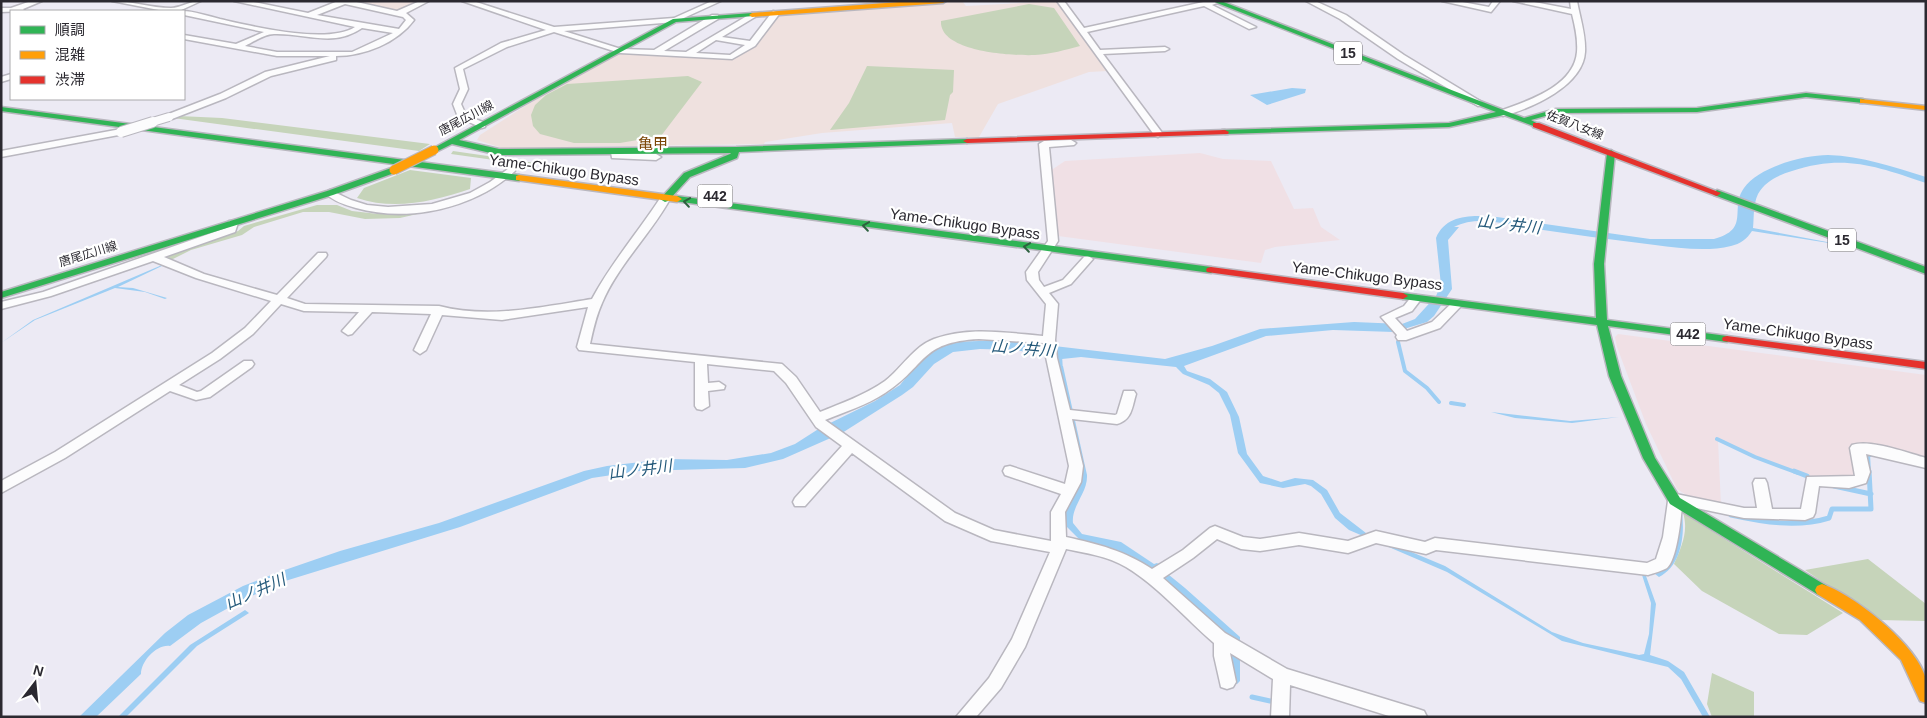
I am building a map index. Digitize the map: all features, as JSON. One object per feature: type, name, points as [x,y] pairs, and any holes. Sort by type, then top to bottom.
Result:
[{"type":"main road","name":"唐尾広川線","points":[[1,295],[330,193],[394,170],[482,125],[675,20],[943,1]]},
{"type":"main road","name":"佐賀八女線","points":[[1214,2],[1502,113],[1926,271]]},
{"type":"main road","points":[[1524,120],[1556,111],[1697,110],[1806,95],[1926,108]]},
{"type":"main road","name":"Yame-Chikugo Bypass","points":[[1,102],[508,173]]},
{"type":"main road","name":"Yame-Chikugo Bypass","points":[[1,109],[668,194],[1422,296],[1926,357]]},
{"type":"main road","points":[[452,141],[499,152],[736,150],[1116,135],[1431,126],[1449,125],[1502,113]]},
{"type":"main road","points":[[668,194],[690,172],[703,165],[734,156],[736,150]]},
{"type":"main road","points":[[1611,153],[1602,235],[1598,298],[1611,364],[1653,466],[1674,499],[1865,616],[1906,656],[1924,687]]},
{"type":"main road","name":"Yame-Chikugo Bypass","points":[[1601,319],[1926,366]]},
{"type":"street","points":[[1,10],[14,10],[39,1]]},
{"type":"street","points":[[115,1],[168,10]]},
{"type":"street","points":[[141,5],[153,1]]},
{"type":"street","points":[[176,10],[198,1]]},
{"type":"street","points":[[237,1],[308,16],[396,31]]},
{"type":"street","points":[[399,13],[426,1]]},
{"type":"street","points":[[465,1],[620,51],[732,57],[752,44],[776,13]]},
{"type":"street","points":[[691,1],[707,6]]},
{"type":"street","points":[[482,125],[462,117],[457,104],[464,88],[459,68],[504,45],[556,29],[675,20],[718,1]]},
{"type":"street","points":[[1060,1],[1158,134]]},
{"type":"street","points":[[1445,1],[1491,10],[1497,1]]},
{"type":"street","points":[[1516,1],[1575,12]]},
{"type":"street","points":[[1502,113],[1561,85],[1578,67],[1581,58],[1580,42],[1573,1]]},
{"type":"street","points":[[1,154],[121,132],[169,117],[223,96],[268,74],[353,54],[373,46],[401,31],[410,20],[406,15],[399,13],[342,2],[308,16]]},
{"type":"street","points":[[1083,31],[1214,2],[1252,27]]},
{"type":"street","points":[[1314,2],[1343,17],[1400,57],[1482,104]]},
{"type":"street","points":[[185,13],[306,37],[337,37],[356,32],[361,26]]},
{"type":"street","points":[[687,55],[752,15]]},
{"type":"street","points":[[654,53],[715,17]]},
{"type":"street","points":[[236,47],[273,31]]},
{"type":"street","points":[[185,37],[277,54],[353,54]]},
{"type":"street","points":[[715,38],[752,44]]},
{"type":"street","points":[[1098,52],[1165,49]]},
{"type":"street","points":[[965,717],[995,683],[1019,642],[1059,545],[1058,512],[1074,482],[1076,466],[1069,414],[1051,358],[1049,342],[1052,304],[1033,280],[1032,272],[1050,245],[1044,144],[1114,140],[1116,135]]},
{"type":"street","points":[[616,152],[615,156],[656,156]]},
{"type":"street","points":[[330,193],[344,203],[367,208],[394,210],[425,207],[474,194],[492,186],[508,173]]},
{"type":"street","points":[[668,194],[648,228],[614,271],[596,302],[583,347],[778,367],[791,380],[819,421],[844,442],[950,517],[992,535],[1101,550],[1157,573],[1231,645],[1282,675],[1418,717]]},
{"type":"street","points":[[1,306],[47,294],[231,230],[233,223]]},
{"type":"street","points":[[1,488],[60,455],[236,341],[322,255]]},
{"type":"street","points":[[154,257],[200,276],[280,298],[304,307],[439,310],[450,313],[502,316],[596,302]]},
{"type":"street","points":[[1042,292],[1067,282],[1088,259]]},
{"type":"street","points":[[1422,296],[1414,305],[1386,317],[1403,336],[1436,325],[1454,300]]},
{"type":"street","points":[[348,331],[369,308]]},
{"type":"street","points":[[420,350],[439,310]]},
{"type":"street","points":[[819,421],[880,390],[902,372],[918,354],[940,342],[973,336],[1049,342]]},
{"type":"street","points":[[701,360],[702,406]]},
{"type":"street","points":[[168,386],[196,396],[205,394],[248,364]]},
{"type":"street","points":[[702,387],[719,386]]},
{"type":"street","points":[[1069,414],[1109,420],[1121,419],[1129,394]]},
{"type":"street","points":[[800,502],[844,442]]},
{"type":"street","points":[[1157,573],[1188,554],[1215,532],[1242,543],[1260,545],[1299,540],[1348,547],[1372,538],[1426,548],[1435,544],[1649,572],[1662,563],[1671,537],[1674,499],[1744,512],[1766,514],[1808,513],[1812,481],[1822,479],[1856,483],[1862,480],[1864,475],[1857,448],[1885,452],[1926,463]]},
{"type":"street","points":[[1010,471],[1069,492]]},
{"type":"street","points":[[1760,483],[1766,514]]},
{"type":"street","points":[[1227,682],[1222,656],[1231,645]]},
{"type":"street","points":[[1280,710],[1282,675]]},
{"type":"shaded area","points":[[353,1],[421,1],[397,10]]},
{"type":"shaded area","points":[[962,1],[966,6],[1057,1],[1108,71],[1089,72],[998,104],[979,137],[955,137],[952,123],[822,133],[765,142],[764,144],[502,148],[477,140],[480,135],[525,106],[621,52],[734,58],[754,44],[777,14]]},
{"type":"shaded area","points":[[1200,153],[1223,159],[1271,161],[1294,209],[1313,208],[1321,227],[1340,240],[1275,247],[1265,250],[1261,263],[1058,236],[1050,171],[1065,161]]},
{"type":"shaded area","points":[[1618,334],[1926,375],[1926,461],[1855,446],[1859,482],[1815,480],[1718,441],[1721,505],[1694,500],[1677,489],[1646,424],[1617,347],[1615,337]]},
{"type":"green space","points":[[1029,4],[1054,8],[1080,46],[1035,55],[995,53],[964,46],[952,40],[944,31],[941,21]]},
{"type":"green space","points":[[867,66],[954,70],[953,92],[950,95],[945,120],[830,130],[849,103]]},
{"type":"green space","points":[[688,76],[702,82],[661,136],[620,143],[574,143],[540,134],[533,126],[531,115],[535,105],[546,95],[567,84]]},
{"type":"green space","points":[[179,116],[222,118],[430,144],[419,151],[173,118]]},
{"type":"green space","points":[[453,151],[535,163],[530,165],[451,154]]},
{"type":"green space","points":[[410,170],[471,178],[470,189],[414,203],[386,204],[357,198],[364,188]]},
{"type":"green space","points":[[495,189],[461,204],[400,218],[365,219],[329,212],[303,212],[254,227],[242,235],[191,250],[169,261],[167,260],[167,256],[238,231],[244,226],[317,205],[337,205],[352,211],[378,214],[424,211],[468,200]]},
{"type":"green space","points":[[1683,513],[1843,613],[1807,635],[1779,634],[1702,591],[1674,564],[1682,546],[1685,533]]},
{"type":"green space","points":[[1868,559],[1926,604],[1926,621],[1878,620],[1805,570]]},
{"type":"green space","points":[[1712,673],[1754,692],[1754,717],[1712,717],[1707,704]]},
{"type":"water","points":[[1292,88],[1306,89],[1305,93],[1267,105],[1250,95]]},
{"type":"water","name":"山ノ井川","points":[[1828,155],[1853,157],[1890,166],[1926,177],[1926,183],[1875,167],[1859,164],[1828,163],[1782,174],[1768,182],[1761,189],[1754,207],[1753,228],[1848,246],[1752,231],[1746,239],[1734,245],[1712,249],[1693,249],[1592,237],[1501,223],[1482,221],[1463,223],[1454,227],[1459,227],[1448,240],[1452,289],[1434,316],[1427,322],[1394,332],[1333,330],[1266,336],[1184,366],[1187,371],[1210,379],[1227,392],[1239,417],[1247,454],[1263,476],[1281,482],[1295,478],[1313,480],[1327,490],[1340,513],[1366,533],[1445,566],[1552,632],[1583,643],[1639,655],[1644,654],[1649,634],[1651,603],[1642,575],[1646,576],[1656,604],[1650,655],[1668,661],[1684,672],[1710,717],[1703,717],[1681,679],[1668,667],[1562,641],[1447,572],[1349,530],[1335,518],[1321,494],[1311,486],[1305,484],[1283,488],[1260,483],[1238,453],[1230,415],[1219,393],[1209,385],[1183,374],[1176,367],[1081,357],[1062,359],[1016,350],[980,349],[953,352],[934,364],[913,387],[842,433],[783,459],[745,468],[639,471],[592,478],[460,527],[282,582],[241,601],[201,623],[170,646],[165,646],[155,651],[147,659],[141,674],[96,717],[79,717],[165,633],[188,615],[243,586],[340,551],[439,523],[584,471],[607,466],[666,459],[727,460],[771,453],[795,444],[820,428],[875,401],[900,385],[921,359],[933,350],[954,342],[1003,340],[1165,359],[1212,346],[1260,329],[1354,322],[1402,324],[1415,319],[1436,296],[1441,285],[1436,238],[1447,224],[1454,220],[1462,217],[1488,216],[1650,239],[1714,239],[1732,230],[1736,224],[1738,203],[1744,188],[1760,174],[1770,168],[1795,160]]},
{"type":"water","points":[[164,265],[118,287],[133,288],[167,298],[165,299],[145,292],[115,288],[35,320],[1,343],[33,320]]},
{"type":"water","points":[[1057,366],[1063,366],[1087,475],[1085,488],[1074,511],[1073,523],[1082,534],[1121,542],[1154,564],[1160,565],[1158,566],[1240,637],[1240,681],[1237,684],[1234,683],[1228,660],[1230,650],[1146,568],[1122,553],[1083,543],[1064,524],[1063,513],[1076,488]]},
{"type":"water","points":[[1491,412],[1570,421],[1619,417],[1572,423],[1515,418]]},
{"type":"water","points":[[1678,513],[1682,514],[1683,523],[1680,550],[1672,566],[1659,577],[1655,574],[1668,563],[1678,539]]},
{"type":"water","points":[[245,610],[249,613],[197,646],[126,717],[118,717],[190,645]]},
{"type":"waterway","points":[[1398,342],[1405,371],[1427,388],[1439,402]]},
{"type":"waterway","name":"山ノ井川","points":[[1060,355],[1061,371]]},
{"type":"waterway","points":[[1451,403],[1464,405]]},
{"type":"waterway","points":[[1717,439],[1755,457],[1798,473]]},
{"type":"waterway","points":[[1869,473],[1868,454],[1870,455]]},
{"type":"waterway","points":[[1794,471],[1807,476]]},
{"type":"waterway","points":[[1869,471],[1870,494]]},
{"type":"waterway","points":[[1834,486],[1870,494]]},
{"type":"waterway","points":[[1731,515],[1768,522],[1805,523],[1829,518],[1832,509],[1871,509],[1870,494]]},
{"type":"waterway","points":[[1252,697],[1270,701]]},
{"type":"traffic: fast","points":[[1215,1],[1536,125]]},
{"type":"traffic: fast","points":[[434,150],[675,20],[752,15]]},
{"type":"traffic: fast","points":[[1524,120],[1556,111],[1697,110],[1806,95],[1863,101]]},
{"type":"traffic: fast","points":[[1,109],[519,178]]},
{"type":"traffic: fast","points":[[1225,132],[1449,125],[1503,113]]},
{"type":"traffic: fast","points":[[452,141],[499,152],[736,150],[967,141]]},
{"type":"traffic: fast","points":[[665,199],[687,175],[734,156],[735,153]]},
{"type":"traffic: fast","points":[[1611,153],[1599,264],[1602,323],[1615,376],[1649,458],[1675,501],[1822,590]]},
{"type":"traffic: fast","points":[[1,295],[330,193],[394,170]]},
{"type":"traffic: fast","points":[[1717,193],[1926,271]]},
{"type":"traffic: fast","points":[[677,199],[1211,270]]},
{"type":"traffic: fast","points":[[1403,296],[1727,339]]},
{"type":"traffic: slow","points":[[752,15],[943,1]]},
{"type":"traffic: slow","points":[[1863,101],[1926,108]]},
{"type":"traffic: slow","points":[[394,170],[434,150]]},
{"type":"traffic: slow","points":[[519,178],[677,199]]},
{"type":"traffic: slow","points":[[1822,590],[1865,616],[1906,656],[1926,696]]},
{"type":"traffic: jam","points":[[1536,125],[1717,193]]},
{"type":"traffic: jam","points":[[967,141],[1225,132]]},
{"type":"traffic: jam","points":[[1211,270],[1403,296]]},
{"type":"traffic: jam","points":[[1727,339],[1926,366]]},
{"type":"district","name":"亀甲","points":[[653,144]]}]
